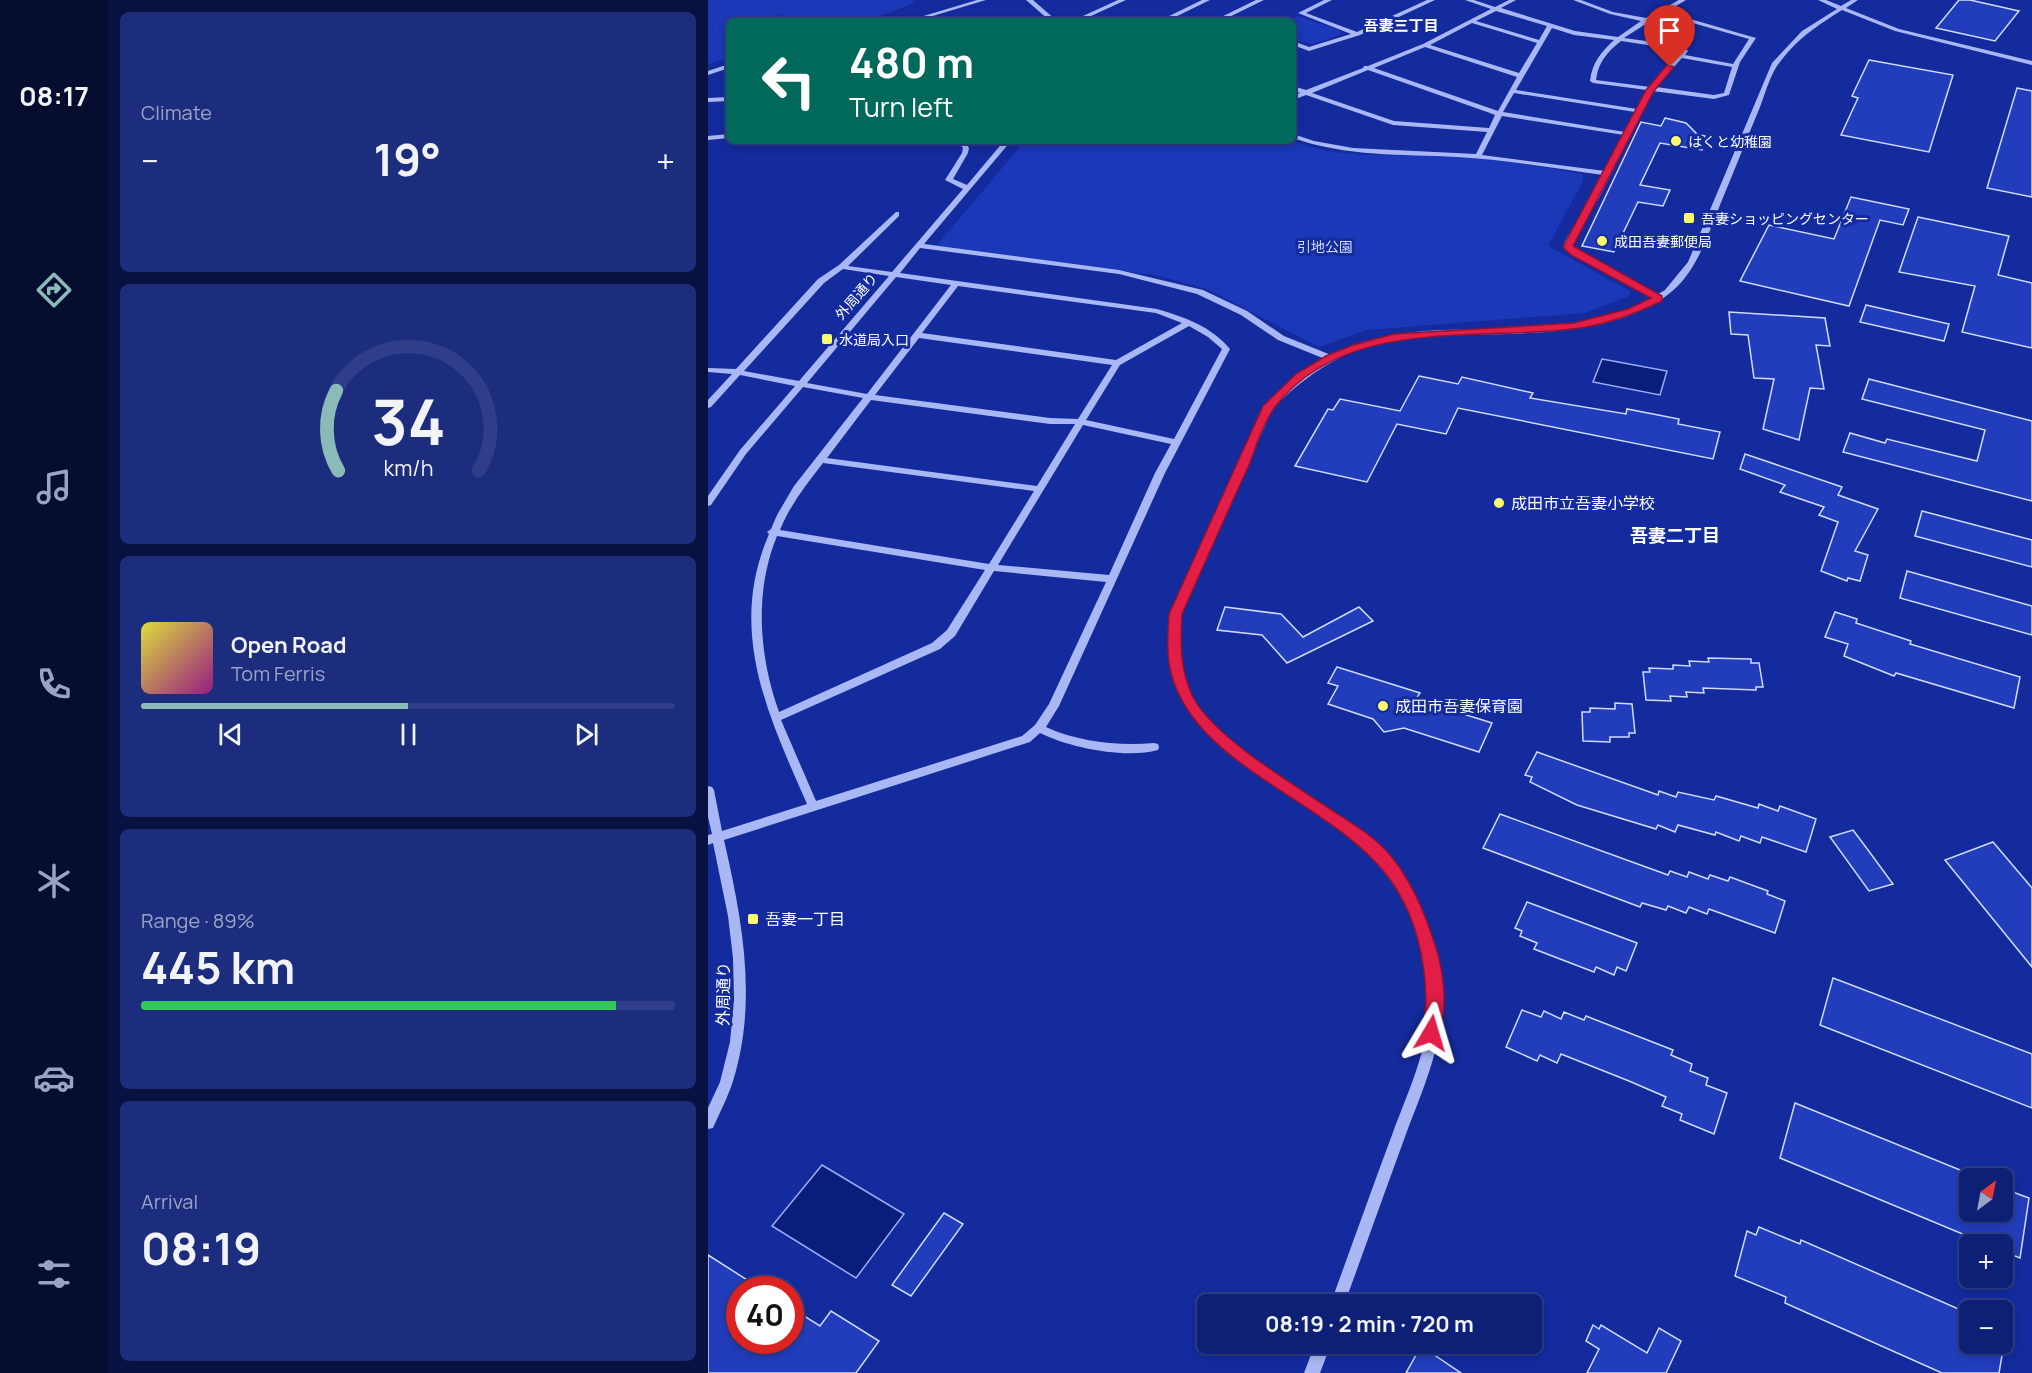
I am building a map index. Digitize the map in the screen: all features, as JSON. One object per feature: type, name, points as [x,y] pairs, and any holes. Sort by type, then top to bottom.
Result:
[{"type":"street","points":[[920,18],[983,0]]},
{"type":"street","points":[[1082,18],[1123,0]]},
{"type":"street","points":[[1168,18],[1207,0]]},
{"type":"street","points":[[1222,18],[1261,0]]},
{"type":"street","points":[[1329,0],[1301,14],[1358,34]]},
{"type":"street","points":[[1296,44],[1309,49],[1358,34],[1392,21],[1432,0]]},
{"type":"street","points":[[1468,0],[1574,33],[1683,48],[1685,51],[1650,90],[1568,247],[1574,253],[1659,298]]},
{"type":"street","points":[[1296,96],[1425,45],[1513,0]]},
{"type":"street","points":[[1576,0],[1612,13],[1647,20]]},
{"type":"street","points":[[1660,12],[1753,38],[1736,66],[1729,91],[1723,96],[1650,90],[1593,81],[1593,71],[1616,39],[1660,12],[1682,0]]},
{"type":"street","points":[[1821,0],[1897,30],[2032,63]]},
{"type":"street","points":[[1341,1294],[1424,1066],[1435,1017],[1434,965],[1404,886],[1384,859],[1358,835],[1245,759],[1217,734],[1189,703],[1178,674],[1173,646],[1176,614],[1269,406],[1300,377],[1330,358],[1357,347],[1394,338],[1574,326],[1632,312],[1659,298],[1684,278],[1692,263],[1775,63],[1804,32],[1855,0]]},
{"type":"street","points":[[1032,1],[1051,18]]},
{"type":"street","points":[[1470,21],[1540,42]]},
{"type":"street","points":[[1478,156],[1499,114],[1550,26]]},
{"type":"street","points":[[1425,45],[1521,76]]},
{"type":"street","points":[[1681,56],[1736,66]]},
{"type":"street","points":[[708,72],[726,67]]},
{"type":"street","points":[[1366,68],[1499,114],[1628,134]]},
{"type":"street","points":[[1296,89],[1393,123],[1491,130]]},
{"type":"street","points":[[1512,91],[1640,111]]},
{"type":"street","points":[[708,100],[726,99]]},
{"type":"street","points":[[708,138],[726,136]]},
{"type":"street","points":[[1296,137],[1317,145],[1346,149],[1478,156],[1607,172]]},
{"type":"street","points":[[963,144],[966,148],[965,153],[949,180],[968,188]]},
{"type":"street","name":"外周通り","points":[[708,503],[744,452],[1005,144]]},
{"type":"street","points":[[708,405],[821,281],[842,267],[896,214]]},
{"type":"street","points":[[919,246],[1119,272],[1200,292],[1244,313],[1281,338],[1330,358]]},
{"type":"street","points":[[713,838],[1026,739],[1039,728],[1054,706],[1175,442],[1226,349],[1219,341],[1190,322],[1158,311],[955,285],[842,267]]},
{"type":"street","points":[[813,806],[768,698],[756,629],[756,599],[772,532],[799,484],[955,285]]},
{"type":"street","points":[[776,718],[936,646],[951,633],[1117,363],[1190,322]]},
{"type":"street","points":[[916,336],[1117,363]]},
{"type":"street","points":[[708,370],[737,372],[869,397],[1050,421],[1081,422],[1175,442]]},
{"type":"street","points":[[820,460],[1040,489]]},
{"type":"street","points":[[772,532],[993,568],[1111,579]]},
{"type":"street","points":[[1039,728],[1052,736],[1138,750],[1154,747]]},
{"type":"street","name":"外周通り","points":[[708,790],[713,838],[739,937],[742,1003],[739,1035],[731,1068],[708,1123]]},
{"type":"street","points":[[1312,1373],[1319,1354]]},
{"type":"green space","points":[[708,0],[915,0],[910,5],[873,18],[783,18],[783,15],[766,18],[726,18],[726,58],[708,64]]},
{"type":"green space","points":[[1298,16],[1339,30],[1342,34],[1313,44],[1296,41],[1294,18]]},
{"type":"green space","name":"引地公園","points":[[1296,142],[1349,154],[1461,156],[1582,174],[1584,179],[1548,246],[1630,291],[1629,296],[1585,313],[1367,330],[1319,347],[1207,289],[1155,275],[936,246],[1022,144],[1296,144]]},
{"type":"shaded area","points":[[1602,359],[1667,371],[1660,395],[1593,382]]},
{"type":"shaded area","points":[[822,1165],[904,1214],[856,1278],[772,1226]]},
{"type":"building","points":[[1959,0],[1970,0],[2019,11],[1995,41],[1936,28]]},
{"type":"building","points":[[1869,60],[1953,75],[1929,152],[1841,135],[1858,98],[1852,96]]},
{"type":"building","points":[[2017,88],[2032,91],[2032,197],[1987,188]]},
{"type":"building","points":[[1665,118],[1686,123],[1697,134],[1705,136],[1702,150],[1660,143],[1640,185],[1670,190],[1663,206],[1638,202],[1614,252],[1582,246],[1641,122],[1661,126]]},
{"type":"building","points":[[1851,197],[1909,209],[1903,225],[1880,220],[1849,306],[1740,281],[1769,225],[1834,239]]},
{"type":"building","points":[[1918,217],[2009,236],[1998,275],[2032,283],[2032,348],[1962,332],[1975,286],[1899,272]]},
{"type":"building","points":[[1866,305],[1949,324],[1944,341],[1860,322]]},
{"type":"building","points":[[1729,312],[1825,318],[1830,346],[1816,345],[1824,389],[1810,388],[1799,440],[1763,429],[1774,379],[1754,378],[1748,335],[1731,334]]},
{"type":"building","points":[[1419,376],[1458,384],[1462,377],[1533,393],[1530,398],[1626,414],[1627,409],[1679,419],[1678,424],[1720,432],[1713,459],[1458,408],[1446,434],[1397,424],[1367,482],[1295,466],[1328,409],[1333,410],[1340,399],[1400,411]]},
{"type":"building","points":[[1869,379],[2032,421],[2032,501],[1843,452],[1850,433],[1885,443],[1887,439],[1977,461],[1985,430],[1862,399]]},
{"type":"building","points":[[1745,454],[1842,487],[1838,495],[1878,509],[1855,551],[1868,555],[1860,581],[1848,578],[1847,581],[1821,571],[1838,522],[1819,515],[1824,507],[1780,492],[1785,485],[1740,469]]},
{"type":"building","points":[[1922,511],[2032,540],[2032,567],[1915,536]]},
{"type":"building","points":[[1907,571],[2032,606],[2032,635],[1900,598]]},
{"type":"building","points":[[1225,607],[1281,614],[1303,637],[1359,607],[1373,621],[1287,663],[1262,635],[1217,630]]},
{"type":"building","points":[[1835,612],[1857,619],[1856,623],[1911,641],[1910,644],[2020,677],[2014,708],[1896,673],[1894,676],[1844,656],[1848,644],[1825,637]]},
{"type":"building","points":[[1708,658],[1751,659],[1751,663],[1759,663],[1763,687],[1756,687],[1756,690],[1703,688],[1704,693],[1686,692],[1687,697],[1670,696],[1671,701],[1646,700],[1643,672],[1650,672],[1649,668],[1673,669],[1673,665],[1690,666],[1689,661],[1709,662]]},
{"type":"building","points":[[1337,667],[1420,693],[1416,699],[1492,723],[1479,752],[1404,728],[1384,732],[1373,719],[1328,704],[1338,686],[1328,683]]},
{"type":"building","points":[[1615,703],[1632,704],[1635,733],[1629,733],[1629,737],[1610,737],[1610,742],[1583,741],[1582,712],[1590,712],[1590,708],[1615,709]]},
{"type":"building","points":[[1537,752],[1658,795],[1659,791],[1676,797],[1678,792],[1714,800],[1716,796],[1758,808],[1759,804],[1778,811],[1780,806],[1816,819],[1806,852],[1762,837],[1760,843],[1741,836],[1739,841],[1716,832],[1715,835],[1678,825],[1675,832],[1658,825],[1656,829],[1577,805],[1530,782],[1532,777],[1525,775]]},
{"type":"building","points":[[1500,814],[1668,875],[1670,871],[1687,877],[1689,872],[1708,879],[1710,875],[1728,881],[1730,877],[1768,891],[1767,894],[1785,901],[1775,933],[1709,909],[1707,914],[1689,907],[1686,913],[1668,906],[1666,910],[1642,903],[1640,907],[1483,848]]},
{"type":"building","points":[[1853,830],[1893,884],[1869,891],[1830,837]]},
{"type":"building","points":[[1993,842],[2032,888],[2032,967],[1945,860]]},
{"type":"building","points":[[1527,902],[1637,943],[1626,971],[1617,967],[1614,975],[1596,967],[1594,972],[1534,949],[1537,943],[1520,936],[1522,931],[1515,928]]},
{"type":"building","points":[[1833,978],[2032,1054],[2032,1108],[1820,1025]]},
{"type":"building","points":[[1522,1010],[1541,1017],[1544,1011],[1561,1019],[1564,1012],[1584,1020],[1586,1016],[1673,1050],[1671,1055],[1692,1064],[1690,1071],[1708,1078],[1706,1085],[1727,1093],[1714,1134],[1680,1120],[1682,1114],[1662,1106],[1666,1097],[1629,1081],[1561,1054],[1557,1063],[1540,1055],[1537,1061],[1506,1047]]},
{"type":"building","points":[[1795,1103],[1959,1170],[1959,1222],[2013,1222],[2013,1192],[2029,1198],[2020,1258],[2013,1255],[2013,1234],[1963,1234],[1780,1158]]},
{"type":"building","points":[[944,1213],[963,1224],[911,1296],[892,1285]]},
{"type":"building","points":[[1759,1227],[1800,1244],[1801,1240],[1959,1309],[1959,1354],[2002,1354],[1999,1373],[1942,1373],[1785,1303],[1786,1297],[1735,1276],[1747,1231],[1756,1235]]},
{"type":"building","points":[[708,1255],[741,1276],[726,1276],[726,1354],[804,1354],[804,1316],[820,1326],[831,1311],[879,1341],[856,1373],[708,1373]]},
{"type":"building","points":[[1593,1325],[1599,1329],[1601,1325],[1647,1353],[1659,1328],[1681,1341],[1666,1373],[1587,1373],[1599,1349],[1586,1341]]},
{"type":"building","points":[[1417,1354],[1433,1354],[1461,1373],[1406,1373]]},
{"type":"place","name":"はくと幼稚園","points":[[1676,141]]},
{"type":"place","name":"吾妻ショッピングセンター","points":[[1689,218]]},
{"type":"place","name":"成田吾妻郵便局","points":[[1602,241]]},
{"type":"place","name":"水道局入口","points":[[827,339]]},
{"type":"place","name":"成田市立吾妻小学校","points":[[1499,503]]},
{"type":"place","name":"成田市吾妻保育園","points":[[1383,706]]},
{"type":"place","name":"吾妻一丁目","points":[[753,919]]},
{"type":"district","name":"吾妻三丁目","points":[[1401,25]]},
{"type":"district","name":"吾妻二丁目","points":[[1675,535]]},
{"type":"route","points":[[1431,1033],[1435,1017],[1434,965],[1419,920],[1404,886],[1384,859],[1358,835],[1245,759],[1217,734],[1189,703],[1178,674],[1173,646],[1176,614],[1269,406],[1300,377],[1319,364],[1357,347],[1394,338],[1574,326],[1632,312],[1659,298],[1574,253],[1568,247],[1568,243],[1595,198],[1650,90],[1670,67]]}]
